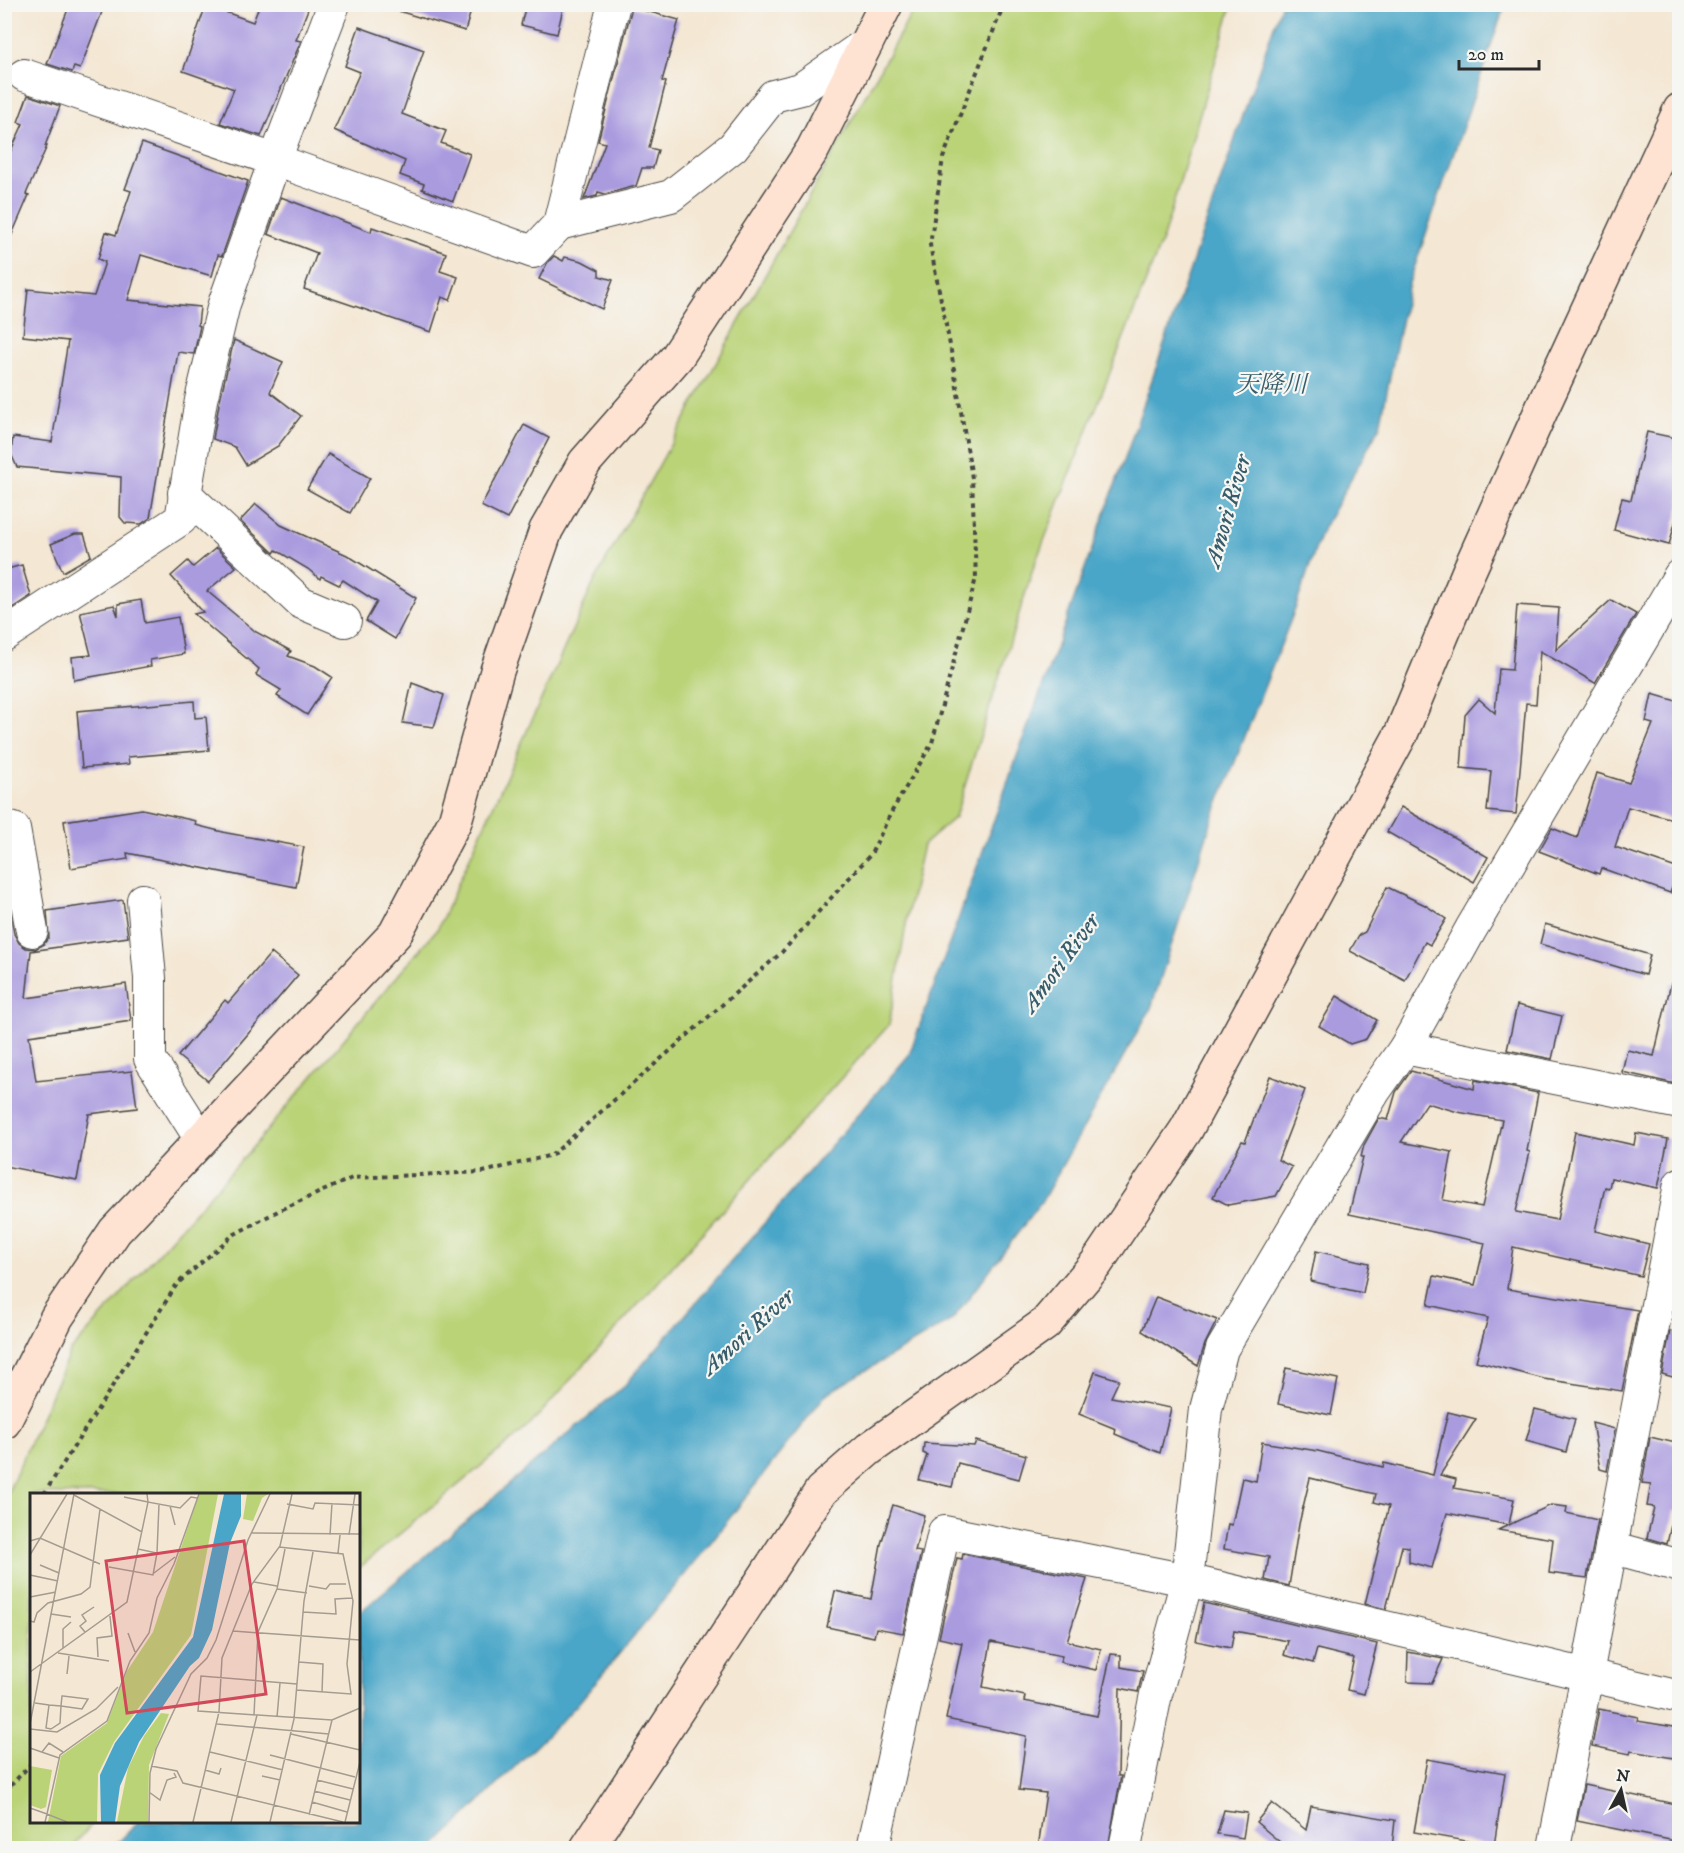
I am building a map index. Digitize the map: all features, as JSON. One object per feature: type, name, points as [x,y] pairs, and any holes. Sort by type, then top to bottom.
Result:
[{"type":"street","points":[[4,635],[180,519],[201,400],[224,304],[334,4]]},
{"type":"street","points":[[24,75],[275,160],[533,252],[560,224],[614,4]]},
{"type":"street","points":[[4,1422],[57,1317],[115,1231],[394,934],[455,820],[497,671],[546,530],[585,462],[677,357],[813,149],[886,4]]},
{"type":"street","points":[[560,224],[671,196],[733,147],[773,96],[801,89],[867,43]]},
{"type":"street","points":[[587,1848],[821,1491],[869,1449],[1045,1324],[1096,1264],[1186,1130],[1401,734],[1468,573],[1535,423],[1680,110]]},
{"type":"street","points":[[184,493],[300,602],[345,621]]},
{"type":"street","points":[[1125,1848],[1156,1694],[1187,1580],[1206,1409],[1222,1349],[1374,1092],[1405,1047],[1471,928],[1680,575]]},
{"type":"street","points":[[4,826],[14,829],[32,931]]},
{"type":"street","points":[[143,900],[150,978],[150,1059],[200,1138]]},
{"type":"street","points":[[1405,1047],[1680,1103]]},
{"type":"street","points":[[1554,1848],[1680,1184]]},
{"type":"street","points":[[873,1848],[944,1532],[1187,1580],[1680,1697]]},
{"type":"street","points":[[1611,1547],[1680,1566]]},
{"type":"path","points":[[45,1493],[177,1284],[233,1235],[278,1211],[352,1178],[483,1172],[552,1155],[782,952],[871,854],[892,811],[932,743],[976,578],[972,478],[950,345],[930,245],[943,158],[1004,4]]},
{"type":"path","points":[[4,1792],[30,1764]]},
{"type":"green space","points":[[916,5],[1232,5],[1164,235],[1034,566],[955,817],[923,845],[909,907],[889,1025],[530,1425],[360,1567],[360,1493],[30,1493],[30,1823],[93,1823],[71,1848],[5,1848],[5,1499],[70,1352],[252,1148],[438,928],[595,580]]},
{"type":"water","name":"天降川","points":[[1281,5],[1505,5],[1409,283],[1380,426],[1321,533],[1295,609],[1211,823],[1151,1008],[1042,1201],[952,1320],[826,1394],[704,1551],[576,1706],[433,1848],[113,1848],[137,1823],[360,1823],[360,1612],[625,1385],[909,1055],[1127,452]]},
{"type":"building","points":[[70,4],[105,4],[80,69],[74,67],[72,72],[47,64]]},
{"type":"building","points":[[260,4],[310,4],[296,40],[301,41],[261,136],[220,123],[234,89],[183,71],[206,5],[253,22]]},
{"type":"building","points":[[396,4],[473,4],[465,31],[395,10]]},
{"type":"building","points":[[526,4],[564,4],[557,34],[521,25]]},
{"type":"building","points":[[632,7],[679,20],[662,81],[666,82],[649,148],[658,150],[653,168],[642,168],[636,186],[605,194],[598,192],[597,196],[584,199],[605,143],[598,141]]},
{"type":"building","points":[[359,27],[424,50],[402,114],[446,131],[441,143],[470,154],[453,201],[422,189],[424,184],[400,175],[405,161],[334,130],[360,72],[345,66]]},
{"type":"building","points":[[28,95],[60,106],[45,146],[47,146],[26,194],[29,195],[4,253],[4,166],[23,124],[18,122]]},
{"type":"building","points":[[142,143],[248,181],[222,256],[218,255],[212,276],[141,255],[128,300],[200,307],[198,325],[200,326],[194,354],[178,352],[150,518],[141,524],[125,523],[120,517],[121,477],[17,467],[11,454],[13,437],[52,442],[68,341],[23,336],[28,289],[94,296],[105,262],[98,259],[106,232],[116,235],[131,191],[125,189]]},
{"type":"building","points":[[281,197],[371,232],[372,227],[446,253],[440,271],[458,277],[450,300],[442,297],[431,332],[304,289],[317,253],[268,234]]},
{"type":"building","points":[[554,256],[563,261],[565,257],[582,261],[599,270],[599,276],[613,280],[602,309],[539,279],[547,263]]},
{"type":"building","points":[[234,340],[283,362],[270,392],[301,416],[278,446],[246,465],[235,447],[213,439]]},
{"type":"building","points":[[524,425],[549,438],[507,519],[481,506]]},
{"type":"building","points":[[1647,432],[1680,439],[1680,505],[1669,545],[1614,530],[1622,498],[1631,500]]},
{"type":"building","points":[[328,454],[370,478],[350,513],[307,489]]},
{"type":"building","points":[[256,504],[281,525],[347,555],[416,598],[395,639],[366,621],[377,602],[343,580],[339,585],[321,576],[320,579],[276,550],[274,553],[240,521]]},
{"type":"building","points":[[75,534],[84,534],[91,556],[63,572],[51,544]]},
{"type":"building","points":[[216,548],[236,567],[207,591],[256,632],[291,651],[288,656],[315,666],[332,677],[307,715],[277,696],[281,690],[256,675],[259,669],[194,614],[203,612],[171,576],[188,561],[193,567]]},
{"type":"building","points":[[22,565],[31,596],[14,607],[4,609],[4,570]]},
{"type":"building","points":[[141,600],[145,623],[178,617],[184,654],[150,660],[151,666],[74,680],[72,657],[91,655],[80,612],[114,605],[118,616],[118,604]]},
{"type":"building","points":[[1611,600],[1636,614],[1595,683],[1540,651],[1536,704],[1526,703],[1516,814],[1487,811],[1491,771],[1461,768],[1465,715],[1479,699],[1495,713],[1499,669],[1512,670],[1517,605],[1559,608],[1556,650]]},
{"type":"building","points":[[412,683],[444,695],[434,727],[403,723]]},
{"type":"building","points":[[1652,694],[1680,702],[1680,821],[1628,807],[1615,847],[1679,869],[1670,893],[1601,868],[1599,874],[1539,851],[1552,828],[1577,838],[1597,773],[1629,783],[1653,724],[1646,722]]},
{"type":"building","points":[[194,701],[195,718],[206,717],[209,750],[128,757],[129,764],[82,768],[77,711]]},
{"type":"building","points":[[1401,807],[1488,857],[1474,882],[1387,832]]},
{"type":"building","points":[[142,809],[196,821],[195,825],[227,833],[304,847],[296,887],[127,853],[128,859],[71,868],[64,821]]},
{"type":"building","points":[[1387,887],[1425,905],[1446,919],[1430,945],[1425,942],[1405,980],[1350,951],[1359,935],[1365,932]]},
{"type":"building","points":[[123,900],[128,937],[31,951],[26,998],[126,984],[131,1021],[29,1036],[36,1081],[132,1071],[137,1108],[89,1114],[77,1180],[4,1166],[4,917],[11,916],[14,934],[19,943],[26,948],[35,949],[43,945],[49,937],[47,911]]},
{"type":"building","points":[[1545,924],[1650,955],[1645,975],[1540,944]]},
{"type":"building","points":[[271,953],[298,975],[208,1081],[178,1056],[225,1000],[228,1003]]},
{"type":"building","points":[[1671,983],[1680,984],[1680,1085],[1622,1072],[1627,1050],[1654,1056]]},
{"type":"building","points":[[1337,996],[1377,1020],[1366,1039],[1350,1044],[1319,1026]]},
{"type":"building","points":[[1517,1005],[1562,1016],[1552,1059],[1507,1050]]},
{"type":"building","points":[[1411,1071],[1474,1089],[1475,1080],[1538,1093],[1527,1151],[1530,1152],[1516,1212],[1557,1220],[1575,1132],[1634,1145],[1636,1133],[1668,1139],[1658,1188],[1611,1178],[1609,1188],[1605,1187],[1595,1231],[1649,1244],[1641,1276],[1513,1247],[1507,1289],[1638,1310],[1622,1391],[1544,1379],[1476,1361],[1488,1318],[1428,1305],[1434,1276],[1475,1285],[1485,1243],[1349,1214],[1364,1145],[1379,1118],[1388,1120],[1396,1092]],"holes":[[[1427,1103],[1458,1112],[1502,1120],[1482,1207],[1443,1200],[1452,1152],[1401,1142]]]},
{"type":"building","points":[[1270,1076],[1305,1090],[1278,1160],[1292,1167],[1276,1196],[1228,1205],[1213,1197],[1242,1141],[1245,1142]]},
{"type":"building","points":[[1316,1251],[1369,1263],[1363,1293],[1310,1281]]},
{"type":"building","points":[[1156,1297],[1217,1320],[1205,1344],[1198,1366],[1142,1331]]},
{"type":"building","points":[[1670,1331],[1680,1334],[1680,1379],[1662,1374]]},
{"type":"building","points":[[1286,1368],[1338,1379],[1331,1415],[1278,1404]]},
{"type":"building","points":[[1095,1372],[1119,1380],[1111,1397],[1171,1408],[1160,1453],[1115,1434],[1116,1429],[1079,1414]]},
{"type":"building","points":[[1535,1409],[1575,1419],[1566,1452],[1526,1441]]},
{"type":"building","points":[[1448,1412],[1476,1419],[1440,1475],[1456,1479],[1454,1488],[1514,1499],[1509,1525],[1447,1513],[1432,1568],[1409,1562],[1409,1547],[1402,1546],[1386,1609],[1365,1604],[1389,1506],[1374,1502],[1376,1494],[1310,1478],[1299,1524],[1289,1586],[1265,1580],[1269,1557],[1224,1549],[1228,1524],[1232,1525],[1242,1478],[1256,1481],[1262,1442],[1318,1451],[1383,1467],[1384,1463],[1433,1475]]},
{"type":"building","points":[[1592,1423],[1615,1429],[1607,1471],[1600,1469]]},
{"type":"building","points":[[1650,1437],[1680,1444],[1680,1512],[1674,1511],[1667,1544],[1647,1538],[1654,1507],[1647,1506],[1651,1484],[1642,1483]]},
{"type":"building","points":[[976,1441],[1026,1455],[1019,1479],[958,1463],[952,1487],[919,1480],[927,1455],[923,1453],[924,1443],[974,1446]]},
{"type":"building","points":[[893,1505],[924,1515],[915,1551],[921,1552],[903,1633],[876,1628],[874,1637],[827,1627],[835,1591],[871,1599],[881,1544]]},
{"type":"building","points":[[1551,1505],[1567,1507],[1566,1513],[1598,1520],[1587,1578],[1549,1573],[1553,1539],[1498,1530]]},
{"type":"building","points":[[963,1554],[1087,1579],[1067,1641],[1101,1649],[1096,1670],[1060,1662],[1062,1656],[991,1642],[983,1687],[1025,1696],[1024,1701],[1097,1716],[1111,1654],[1121,1655],[1121,1667],[1143,1671],[1138,1692],[1120,1688],[1118,1776],[1121,1776],[1108,1848],[1038,1848],[1046,1793],[1019,1790],[1026,1736],[946,1719],[962,1643],[939,1638],[957,1558],[962,1559]]},
{"type":"building","points":[[1204,1603],[1377,1644],[1364,1694],[1347,1690],[1354,1658],[1317,1649],[1313,1663],[1284,1655],[1288,1641],[1234,1631],[1231,1648],[1196,1641]]},
{"type":"building","points":[[1408,1652],[1443,1659],[1432,1683],[1407,1682]]},
{"type":"building","points":[[1599,1709],[1638,1717],[1637,1721],[1680,1728],[1680,1759],[1631,1751],[1630,1754],[1592,1746]]},
{"type":"building","points":[[1427,1759],[1505,1773],[1494,1846],[1414,1832]]},
{"type":"building","points":[[1584,1785],[1680,1805],[1680,1842],[1577,1821]]},
{"type":"building","points":[[1272,1803],[1306,1830],[1311,1806],[1395,1820],[1392,1848],[1287,1848],[1256,1822]]},
{"type":"building","points":[[1224,1810],[1247,1813],[1243,1838],[1217,1834]]},
{"type":"water label","name":"Amori River","points":[[1228,511]]},
{"type":"water label","name":"Amori River","points":[[1061,963]]},
{"type":"water label","name":"Amori River","points":[[748,1332]]}]
